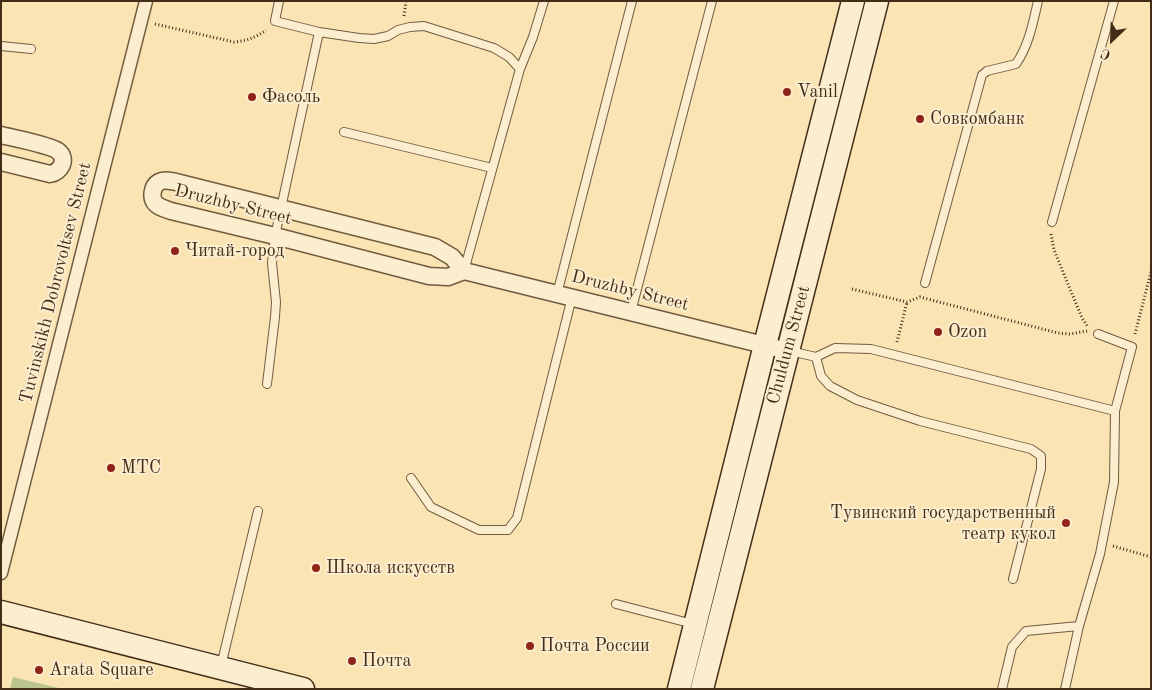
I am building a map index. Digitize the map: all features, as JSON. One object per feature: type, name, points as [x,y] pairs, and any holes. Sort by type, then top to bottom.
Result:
[{"type":"main road","name":"Chuldum Street","points":[[679,689],[853,1]]},
{"type":"main road","name":"Chuldum Street","points":[[702,689],[877,1]]},
{"type":"main road","points":[[1,612],[303,689]]},
{"type":"street","name":"Tuvinskikh Dobrovoltsev Street","points":[[1,573],[146,1]]},
{"type":"street","points":[[1,135],[52,148],[60,153],[62,164],[58,171],[50,174],[1,162]]},
{"type":"street","name":"Druzhby Street","points":[[464,271],[452,257],[435,248],[171,181],[158,182],[154,188],[153,199],[161,208],[429,276],[448,277],[464,271],[788,351]]},
{"type":"lane","points":[[279,1],[275,20],[319,32],[374,39],[388,36],[398,30],[424,26],[494,48],[509,57],[520,69]]},
{"type":"lane","points":[[464,271],[520,69],[533,37],[544,1]]},
{"type":"lane","points":[[411,478],[431,507],[479,530],[508,530],[517,518],[632,1]]},
{"type":"lane","points":[[631,312],[712,1]]},
{"type":"lane","points":[[925,283],[982,74],[1016,64],[1023,53],[1038,1]]},
{"type":"lane","points":[[1052,222],[1114,1]]},
{"type":"lane","points":[[267,384],[276,302],[272,262],[281,208],[319,32]]},
{"type":"lane","points":[[1,46],[30,49]]},
{"type":"lane","points":[[344,132],[492,168]]},
{"type":"lane","points":[[1065,689],[1079,626],[1100,554],[1114,482],[1115,411],[1132,347],[1098,334]]},
{"type":"lane","points":[[788,351],[816,357],[834,348],[871,349],[1115,411]]},
{"type":"lane","points":[[816,357],[821,376],[830,386],[857,400],[920,420],[1031,449],[1041,456],[1041,469],[1013,579]]},
{"type":"lane","points":[[220,668],[258,511]]},
{"type":"lane","points":[[616,604],[695,625]]},
{"type":"lane","points":[[1002,689],[1012,647],[1026,631],[1079,626]]},
{"type":"path","points":[[141,20],[234,42],[245,41],[257,36],[275,20]]},
{"type":"path","points":[[852,289],[907,302],[920,297],[1058,333],[1070,334],[1090,330],[1082,318],[1054,250],[1051,237],[1052,222]]},
{"type":"path","points":[[1132,347],[1151,272]]},
{"type":"path","points":[[893,354],[907,302]]},
{"type":"path","points":[[1102,543],[1151,557]]},
{"type":"green space","points":[[13,677],[63,689],[10,689]]},
{"type":"place","name":"Vanil","points":[[787,92]]},
{"type":"place","name":"Фасоль","points":[[252,97]]},
{"type":"place","name":"Совкомбанк","points":[[920,119]]},
{"type":"place","name":"Читай-город","points":[[175,251]]},
{"type":"place","name":"Ozon","points":[[938,332]]},
{"type":"place","name":"МТС","points":[[111,468]]},
{"type":"place","name":"Тувинский государственный театр кукол","points":[[1066,523]]},
{"type":"place","name":"Школа искусств","points":[[316,568]]},
{"type":"place","name":"Почта России","points":[[530,646]]},
{"type":"place","name":"Почта","points":[[352,661]]},
{"type":"place","name":"Arata Square","points":[[39,670]]}]
